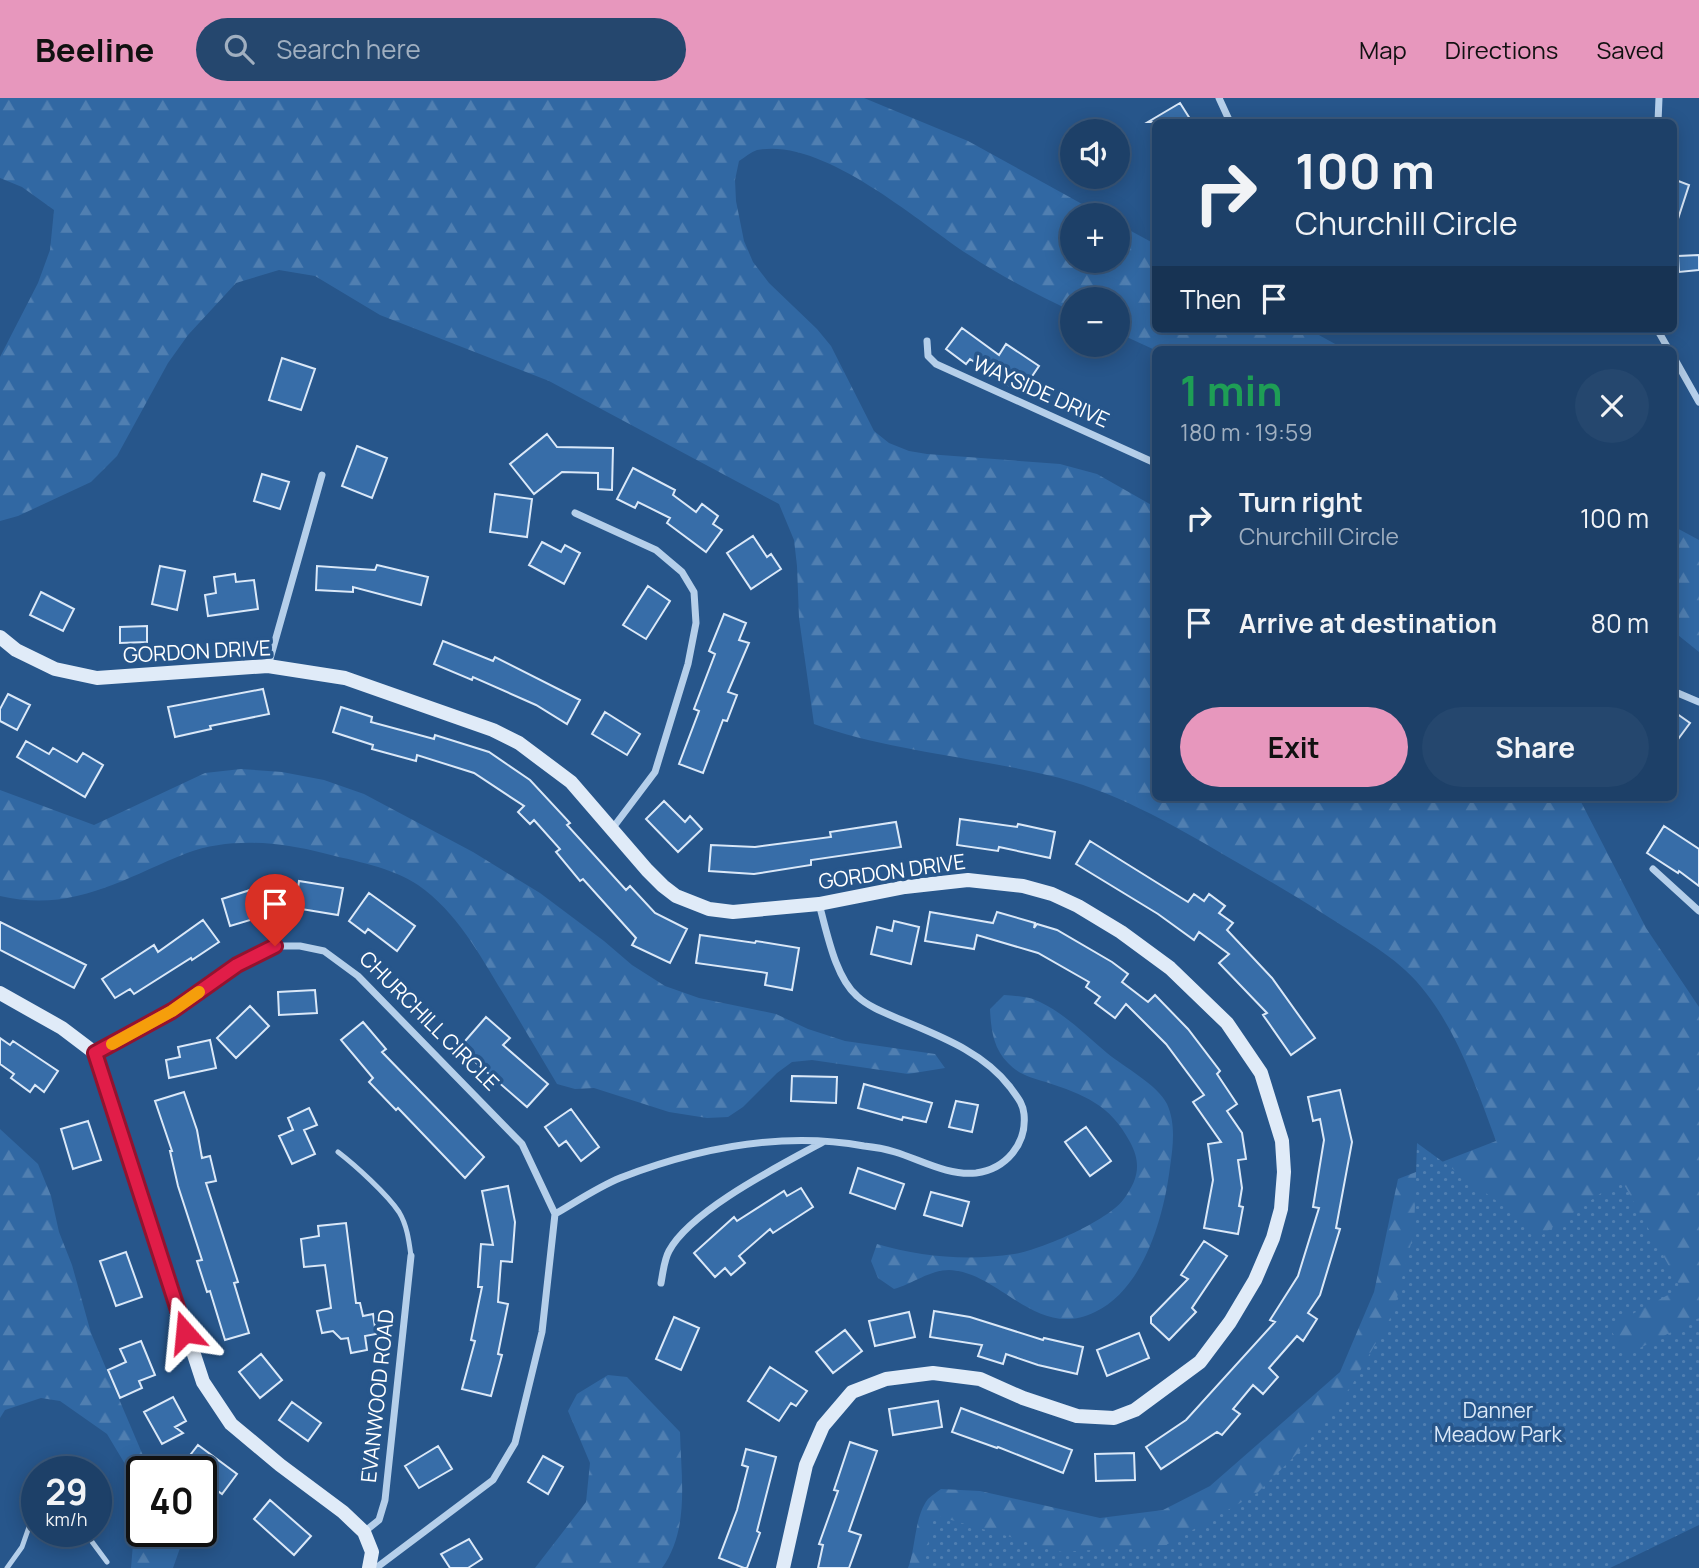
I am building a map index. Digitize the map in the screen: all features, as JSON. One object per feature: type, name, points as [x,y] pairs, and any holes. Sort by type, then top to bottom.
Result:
[{"type":"street","points":[[1219,98],[1229,119]]},
{"type":"street","points":[[1658,119],[1659,98]]},
{"type":"street","name":"WAYSIDE DRIVE","points":[[927,341],[928,356],[936,365],[1152,462]]},
{"type":"street","points":[[1677,363],[1699,402]]},
{"type":"street","points":[[268,666],[322,475]]},
{"type":"street","points":[[575,513],[656,550],[682,572],[694,592],[696,623],[688,664],[655,772],[612,830]]},
{"type":"street","name":"GORDON DRIVE","points":[[0,637],[16,650],[55,668],[97,678],[268,666],[345,678],[493,730],[519,743],[571,782],[663,886],[694,904],[709,909],[733,912],[819,904],[905,887],[968,880],[1023,886],[1052,894],[1121,932],[1170,968],[1227,1023],[1261,1073],[1282,1141],[1284,1171],[1273,1238],[1255,1280],[1230,1322],[1200,1362],[1135,1410],[1114,1419],[1077,1416],[1023,1398],[981,1379],[933,1373],[886,1378],[852,1392],[823,1426],[806,1465],[783,1568]]},
{"type":"street","points":[[1677,693],[1699,702]]},
{"type":"street","points":[[1653,869],[1699,911]]},
{"type":"street","points":[[376,1568],[493,1480],[515,1443],[542,1332],[555,1214],[618,1179],[691,1156],[752,1142],[788,1139],[824,1141],[891,1151],[951,1172],[976,1172],[999,1165],[1012,1155],[1022,1140],[1025,1125],[1023,1105],[998,1072],[949,1040],[878,1010],[856,996],[839,969],[819,904]]},
{"type":"street","name":"CHURCHILL CIRCLE","points":[[95,1053],[172,1011],[237,965],[275,946],[300,946],[324,951],[358,976],[522,1144],[555,1214]]},
{"type":"street","points":[[0,993],[62,1028],[95,1053],[203,1382],[231,1424],[343,1512],[364,1532],[372,1552],[369,1568]]},
{"type":"street","points":[[661,1283],[668,1253],[686,1228],[756,1179],[824,1141]]},
{"type":"street","name":"EVANWOOD ROAD","points":[[364,1532],[379,1520],[385,1500],[411,1256]]},
{"type":"lane","points":[[338,1152],[398,1212],[408,1234],[411,1256]]},
{"type":"lane","points":[[7,1568],[22,1547]]},
{"type":"lane","points":[[96,1547],[107,1562]]},
{"type":"green space","points":[[0,98],[864,98],[968,141],[1080,203],[1060,203],[1060,273],[1130,273],[1130,230],[1152,242],[1152,333],[1315,333],[1339,346],[1152,346],[1152,349],[1130,339],[1130,287],[1060,287],[1060,305],[981,263],[868,185],[811,156],[783,149],[757,150],[739,161],[735,180],[736,201],[744,241],[753,262],[769,283],[831,346],[874,431],[889,443],[909,451],[1060,464],[1097,474],[1152,505],[1152,801],[1581,801],[1646,928],[1699,1007],[1699,1460],[1554,1568],[908,1568],[923,1506],[941,1489],[980,1491],[1100,1518],[1163,1510],[1210,1486],[1340,1372],[1374,1292],[1398,1179],[1496,1141],[1467,1064],[1438,1010],[1406,970],[1369,943],[1265,879],[1140,808],[1071,781],[900,747],[814,724],[799,618],[794,540],[779,504],[549,381],[380,315],[315,276],[279,270],[236,283],[188,335],[168,363],[117,456],[91,482],[18,516],[0,521],[0,357],[38,283],[50,250],[54,210],[22,187],[0,178]]},
{"type":"green space","points":[[1677,528],[1699,540],[1699,652],[1677,634]]},
{"type":"green space","points":[[241,769],[282,772],[324,780],[364,794],[473,852],[540,893],[632,965],[665,986],[699,998],[776,1014],[808,1029],[845,1041],[935,1054],[945,1068],[908,1074],[812,1060],[792,1062],[743,1107],[728,1117],[707,1118],[669,1112],[594,1088],[575,1089],[557,1084],[476,949],[456,921],[432,896],[418,885],[384,869],[307,849],[255,843],[220,845],[187,853],[119,883],[74,897],[26,900],[0,896],[0,790],[94,825],[205,773]]},
{"type":"green space","points":[[1004,995],[1036,1000],[1067,1019],[1156,1090],[1167,1104],[1172,1119],[1173,1143],[1167,1186],[1149,1249],[1127,1287],[1112,1301],[1095,1312],[1074,1319],[1055,1318],[1037,1312],[985,1281],[949,1270],[935,1272],[894,1289],[878,1278],[871,1261],[877,1244],[945,1257],[980,1257],[1026,1251],[1056,1241],[1103,1217],[1123,1200],[1132,1186],[1137,1172],[1134,1150],[1114,1118],[1084,1097],[1021,1073],[1003,1057],[994,1038],[990,1009]]},
{"type":"green space","points":[[0,1129],[38,1164],[51,1196],[59,1232],[72,1265],[91,1333],[143,1456],[126,1456],[126,1466],[107,1434],[60,1401],[41,1398],[5,1410],[0,1418]]},
{"type":"green space","name":"Danner Meadow Park","points":[[1417,1143],[1513,1213],[1539,1237],[1621,1179],[1681,1288],[1608,1327],[1628,1354],[1699,1318],[1699,1525],[1610,1568],[923,1568],[934,1515],[1062,1552],[1166,1545],[1256,1494],[1304,1447],[1352,1385],[1393,1313],[1414,1232]]},
{"type":"green space","points":[[608,1375],[627,1377],[680,1432],[682,1503],[677,1537],[671,1553],[662,1568],[535,1568],[586,1502],[590,1463],[568,1411],[577,1394]]},
{"type":"green space","points":[[133,1547],[180,1547],[173,1568],[131,1568]]},
{"type":"building","points":[[1180,103],[1190,119],[1153,119]]},
{"type":"building","points":[[1677,180],[1689,185],[1677,222]]},
{"type":"building","points":[[1699,255],[1699,270],[1679,272],[1678,256]]},
{"type":"building","points":[[962,328],[999,355],[1006,344],[1039,366],[1024,388],[1014,380],[1010,386],[970,359],[966,364],[946,349]]},
{"type":"building","points":[[282,358],[315,369],[301,410],[269,400]]},
{"type":"building","points":[[547,434],[557,447],[613,448],[612,490],[598,489],[598,473],[562,472],[534,494],[510,464]]},
{"type":"building","points":[[357,446],[387,458],[372,498],[342,486]]},
{"type":"building","points":[[633,468],[675,490],[673,495],[696,512],[702,504],[718,516],[713,524],[722,530],[706,552],[667,523],[670,518],[638,502],[635,508],[617,499]]},
{"type":"building","points":[[262,474],[289,482],[280,509],[254,501]]},
{"type":"building","points":[[495,494],[532,499],[527,537],[490,532]]},
{"type":"building","points":[[753,536],[767,557],[771,554],[781,569],[751,589],[727,553]]},
{"type":"building","points":[[542,542],[561,552],[565,545],[580,553],[564,584],[529,565]]},
{"type":"building","points":[[377,565],[428,577],[421,605],[353,587],[353,592],[316,590],[317,566],[375,570]]},
{"type":"building","points":[[160,566],[185,571],[177,610],[152,604]]},
{"type":"building","points":[[235,574],[236,582],[254,580],[258,609],[208,616],[205,595],[216,593],[214,577]]},
{"type":"building","points":[[648,586],[670,601],[646,639],[623,625]]},
{"type":"building","points":[[41,592],[74,609],[63,631],[30,615]]},
{"type":"building","points":[[724,614],[746,623],[739,640],[749,643],[728,692],[737,695],[727,721],[723,720],[703,773],[679,764],[699,711],[694,709],[715,654],[709,651]]},
{"type":"building","points":[[147,626],[147,642],[120,643],[120,627]]},
{"type":"building","points":[[443,641],[493,661],[495,657],[580,700],[567,724],[536,705],[473,677],[472,680],[434,664]]},
{"type":"building","points":[[263,689],[269,714],[210,726],[211,729],[175,737],[168,707]]},
{"type":"building","points":[[8,694],[30,705],[17,730],[0,721],[0,709]]},
{"type":"building","points":[[341,707],[372,717],[371,722],[434,739],[435,735],[489,752],[530,780],[626,890],[630,886],[655,913],[687,929],[670,963],[632,945],[636,938],[583,879],[580,881],[556,852],[560,849],[534,820],[530,824],[518,812],[524,806],[474,773],[417,755],[416,761],[372,749],[373,745],[333,732]]},
{"type":"building","points":[[605,712],[640,734],[627,755],[592,734]]},
{"type":"building","points":[[1677,714],[1690,723],[1677,741]]},
{"type":"building","points":[[26,741],[49,754],[53,748],[77,762],[83,753],[103,765],[85,797],[17,757]]},
{"type":"building","points":[[664,801],[685,822],[690,816],[702,829],[678,852],[646,819]]},
{"type":"building","points":[[960,819],[1017,827],[1018,824],[1055,832],[1050,858],[999,847],[998,851],[957,845]]},
{"type":"building","points":[[896,822],[901,847],[811,860],[811,865],[754,874],[709,871],[711,845],[755,847],[831,837],[830,832]]},
{"type":"building","points":[[1664,826],[1699,849],[1699,886],[1647,853]]},
{"type":"building","points":[[1090,841],[1188,902],[1194,894],[1204,901],[1209,894],[1225,906],[1219,913],[1233,923],[1227,930],[1272,978],[1315,1038],[1291,1055],[1263,1015],[1267,1013],[1219,963],[1229,954],[1199,932],[1194,940],[1158,914],[1076,864]]},
{"type":"building","points":[[299,881],[343,888],[338,915],[295,908]]},
{"type":"building","points":[[275,882],[284,910],[230,926],[222,899]]},
{"type":"building","points":[[369,893],[415,926],[397,951],[368,929],[365,933],[349,921]]},
{"type":"building","points":[[930,912],[993,923],[997,912],[1035,923],[1034,928],[1037,924],[1057,930],[1128,974],[1122,982],[1148,1002],[1155,995],[1188,1029],[1220,1071],[1217,1074],[1237,1104],[1227,1111],[1242,1133],[1246,1159],[1238,1160],[1242,1188],[1239,1206],[1243,1207],[1238,1234],[1204,1228],[1213,1180],[1208,1144],[1221,1142],[1193,1102],[1204,1095],[1166,1044],[1126,1004],[1115,1018],[1095,1003],[1100,997],[1086,987],[1089,982],[1038,953],[977,935],[974,949],[925,941]]},
{"type":"building","points":[[203,920],[219,942],[134,994],[130,989],[115,998],[102,979],[154,945],[158,952]]},
{"type":"building","points":[[894,921],[919,927],[911,964],[871,954],[877,927],[892,931]]},
{"type":"building","points":[[0,922],[86,965],[74,988],[0,950]]},
{"type":"building","points":[[700,935],[799,948],[792,990],[765,985],[767,973],[696,963]]},
{"type":"building","points":[[315,990],[317,1013],[279,1015],[278,992]]},
{"type":"building","points":[[250,1006],[269,1026],[236,1058],[217,1038]]},
{"type":"building","points":[[486,1017],[510,1038],[503,1045],[548,1084],[527,1107],[459,1048]]},
{"type":"building","points":[[363,1022],[386,1049],[382,1052],[484,1157],[465,1178],[398,1108],[396,1110],[369,1082],[373,1078],[341,1040]]},
{"type":"building","points":[[0,1038],[10,1045],[13,1041],[58,1071],[44,1092],[35,1085],[30,1092],[11,1078],[14,1074],[0,1064]]},
{"type":"building","points":[[210,1040],[216,1068],[169,1078],[166,1060],[180,1057],[178,1047]]},
{"type":"building","points":[[792,1076],[837,1077],[836,1103],[791,1101]]},
{"type":"building","points":[[864,1084],[932,1103],[926,1122],[903,1117],[902,1120],[858,1108]]},
{"type":"building","points":[[1340,1090],[1352,1142],[1336,1228],[1340,1229],[1320,1295],[1308,1313],[1317,1319],[1303,1341],[1297,1336],[1269,1368],[1278,1377],[1263,1394],[1253,1385],[1233,1409],[1240,1414],[1222,1435],[1217,1432],[1161,1469],[1146,1447],[1186,1420],[1275,1322],[1270,1320],[1298,1276],[1319,1208],[1313,1207],[1324,1140],[1320,1119],[1313,1121],[1308,1097]]},
{"type":"building","points":[[184,1092],[197,1130],[202,1158],[210,1156],[216,1181],[206,1183],[238,1282],[234,1283],[249,1333],[225,1340],[210,1291],[207,1292],[197,1261],[202,1260],[178,1186],[172,1151],[155,1101]]},
{"type":"building","points":[[956,1101],[978,1105],[972,1132],[949,1127]]},
{"type":"building","points":[[309,1108],[317,1125],[304,1130],[315,1154],[292,1164],[279,1136],[293,1130],[288,1118]]},
{"type":"building","points":[[571,1109],[599,1147],[581,1161],[566,1141],[559,1146],[545,1127]]},
{"type":"building","points":[[88,1121],[101,1160],[73,1169],[61,1129]]},
{"type":"building","points":[[1086,1127],[1111,1161],[1090,1176],[1065,1142]]},
{"type":"building","points":[[858,1168],[904,1184],[895,1209],[850,1193]]},
{"type":"building","points":[[508,1186],[515,1222],[512,1262],[501,1261],[498,1302],[508,1304],[498,1354],[502,1355],[491,1396],[462,1389],[475,1341],[471,1340],[482,1287],[478,1287],[481,1244],[493,1245],[482,1191]]},
{"type":"building","points":[[801,1188],[813,1207],[773,1233],[770,1229],[739,1256],[745,1263],[731,1275],[725,1268],[715,1277],[694,1253],[734,1217],[737,1221],[784,1191],[787,1196]]},
{"type":"building","points":[[931,1192],[969,1202],[962,1226],[924,1215]]},
{"type":"building","points":[[346,1223],[356,1303],[360,1303],[363,1316],[373,1314],[376,1334],[365,1336],[367,1350],[351,1353],[348,1338],[341,1339],[333,1331],[322,1333],[317,1311],[331,1308],[325,1265],[304,1267],[301,1239],[319,1236],[318,1226]]},
{"type":"building","points":[[1204,1241],[1227,1256],[1192,1308],[1196,1312],[1169,1340],[1151,1323],[1151,1317],[1188,1279],[1181,1275]]},
{"type":"building","points":[[126,1252],[142,1297],[116,1306],[100,1261]]},
{"type":"building","points":[[934,1311],[970,1317],[1043,1340],[1044,1338],[1083,1347],[1077,1374],[1006,1354],[1003,1364],[978,1356],[982,1345],[930,1337]]},
{"type":"building","points":[[909,1312],[915,1337],[875,1346],[869,1321]]},
{"type":"building","points":[[674,1317],[699,1328],[681,1370],[656,1359]]},
{"type":"building","points":[[845,1330],[862,1351],[833,1373],[816,1352]]},
{"type":"building","points":[[1139,1333],[1149,1358],[1107,1376],[1097,1350]]},
{"type":"building","points":[[141,1341],[155,1375],[139,1381],[142,1388],[120,1398],[108,1370],[126,1362],[120,1349]]},
{"type":"building","points":[[261,1354],[282,1380],[260,1398],[239,1372]]},
{"type":"building","points":[[770,1367],[807,1391],[796,1406],[791,1403],[779,1421],[748,1401]]},
{"type":"building","points":[[173,1397],[186,1421],[175,1427],[183,1433],[162,1444],[144,1412]]},
{"type":"building","points":[[938,1401],[942,1427],[893,1435],[889,1409]]},
{"type":"building","points":[[292,1402],[321,1423],[308,1441],[279,1420]]},
{"type":"building","points":[[961,1408],[1072,1450],[1063,1473],[952,1432]]},
{"type":"building","points":[[850,1442],[877,1451],[849,1531],[861,1535],[849,1568],[818,1568],[823,1545],[819,1544],[838,1491],[834,1490]]},
{"type":"building","points":[[198,1445],[213,1456],[189,1456]]},
{"type":"building","points":[[438,1446],[452,1469],[419,1488],[405,1466]]},
{"type":"building","points":[[746,1449],[776,1457],[757,1531],[760,1533],[747,1568],[744,1568],[719,1558],[737,1510],[748,1467],[742,1465]]},
{"type":"building","points":[[1134,1453],[1135,1480],[1096,1481],[1095,1454]]},
{"type":"building","points":[[543,1456],[563,1467],[548,1494],[528,1482]]},
{"type":"building","points":[[217,1459],[237,1474],[222,1494],[217,1490]]},
{"type":"building","points":[[270,1500],[311,1536],[294,1555],[254,1519]]},
{"type":"building","points":[[469,1539],[482,1559],[468,1568],[450,1568],[441,1554]]},
{"type":"slow traffic","points":[[112,1044],[172,1011],[199,992]]},
{"type":"route","points":[[185,1332],[95,1053],[172,1011],[237,965],[275,946]]}]
